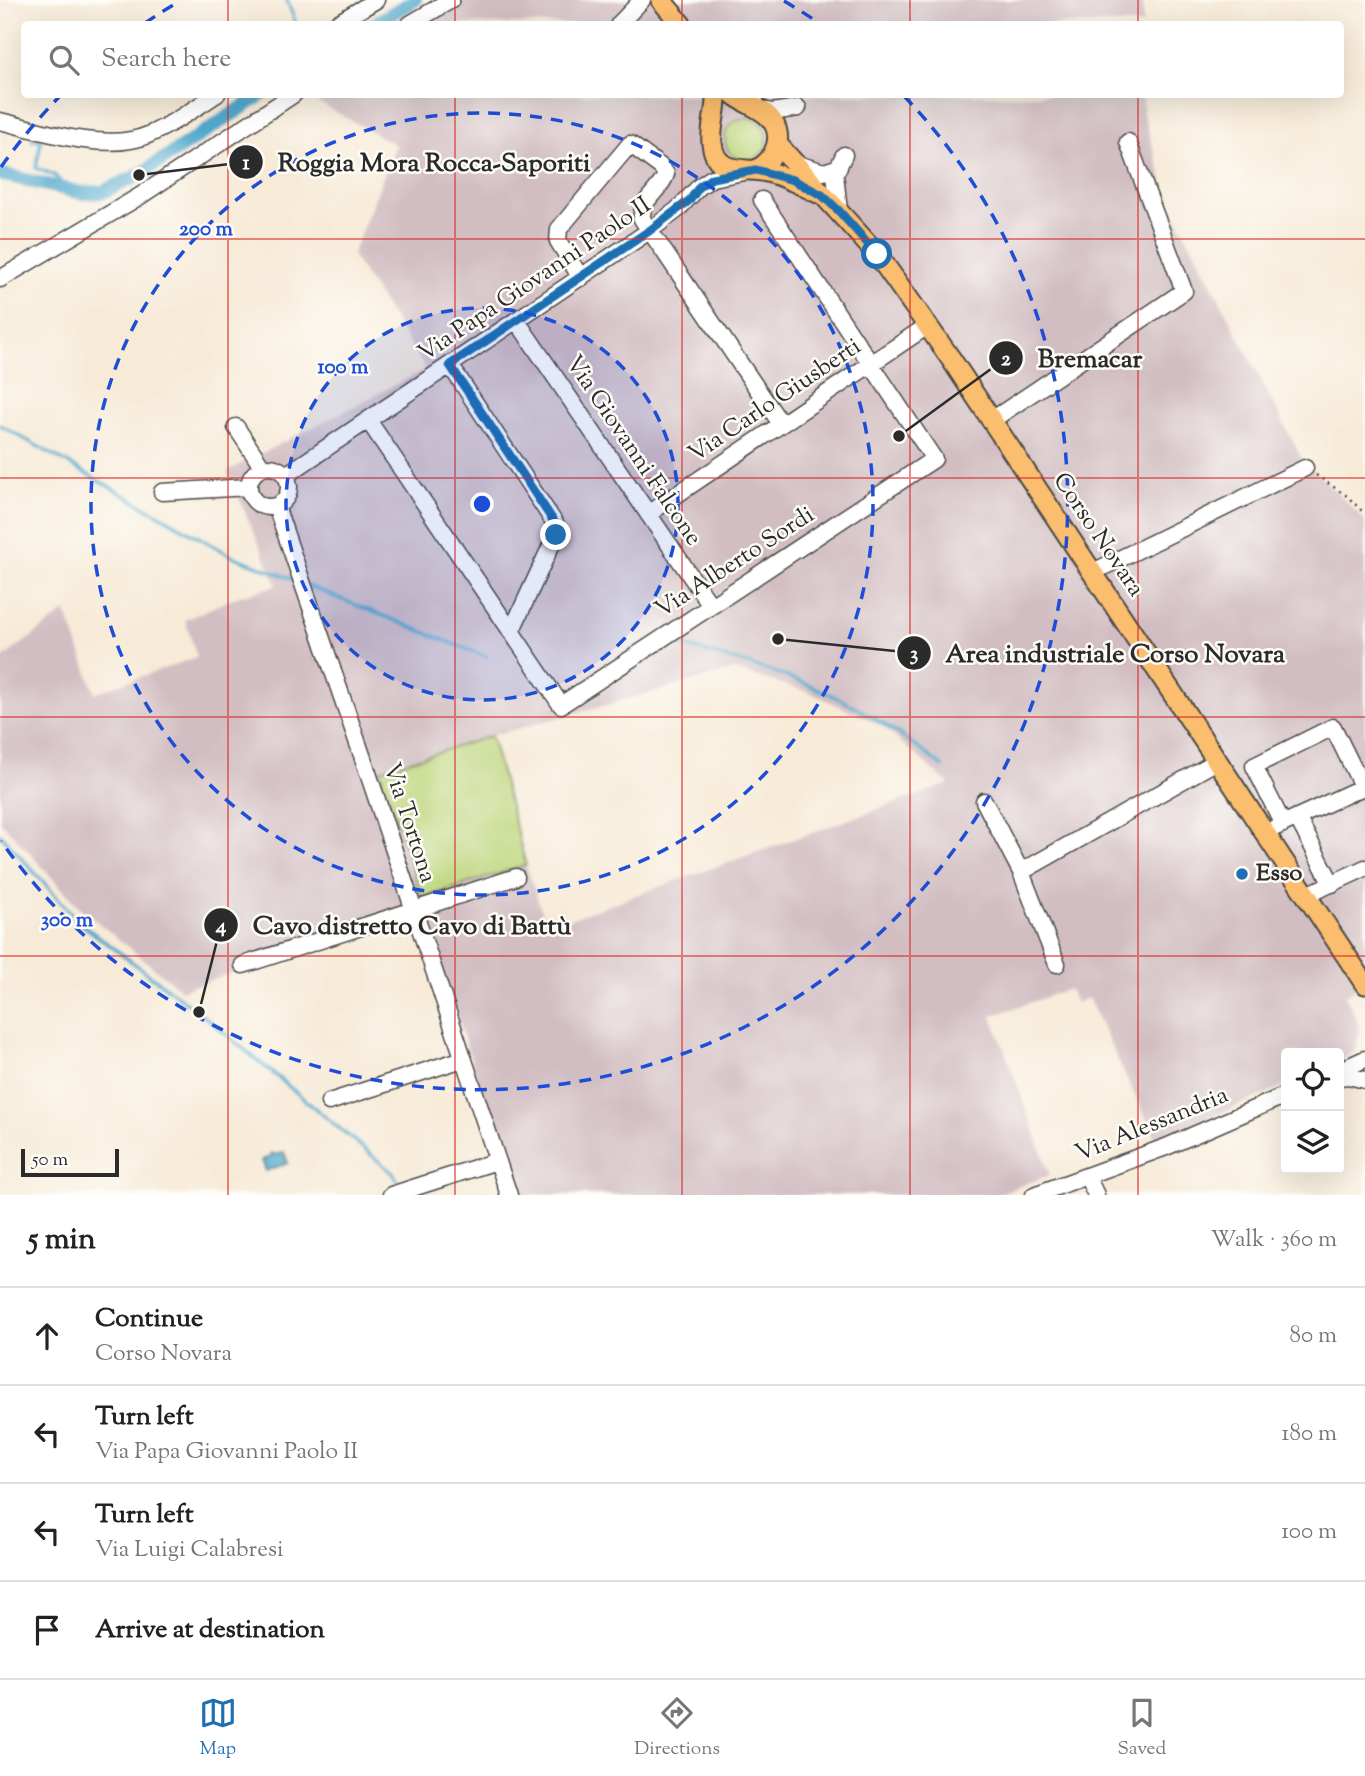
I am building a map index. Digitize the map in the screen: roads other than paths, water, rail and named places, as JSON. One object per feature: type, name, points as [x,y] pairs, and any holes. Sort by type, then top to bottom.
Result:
[{"type":"main road","points":[[661,0],[678,21]]},
{"type":"main road","name":"Corso Novara","points":[[716,98],[712,146],[716,156],[733,170],[780,176],[822,195]]},
{"type":"main road","name":"Corso Novara","points":[[737,98],[744,104],[755,101],[771,119],[778,141],[822,195],[877,254],[1093,572],[1365,984]]},
{"type":"main road","points":[[713,131],[721,116],[731,109],[755,101]]},
{"type":"main road","points":[[750,171],[770,160],[778,141]]},
{"type":"street","points":[[341,21],[376,0]]},
{"type":"street","points":[[415,21],[451,0]]},
{"type":"street","points":[[623,21],[642,0]]},
{"type":"street","points":[[0,121],[91,141],[118,141],[146,136],[210,98]]},
{"type":"street","points":[[0,279],[140,196],[288,98]]},
{"type":"street","points":[[755,101],[772,112],[793,101]]},
{"type":"street","points":[[778,141],[793,101]]},
{"type":"street","name":"Via Papa Giovanni Paolo II","points":[[286,475],[581,278],[690,200],[700,186],[713,131]]},
{"type":"street","points":[[992,421],[1184,291],[1128,142]]},
{"type":"street","points":[[581,278],[558,241],[557,234],[630,144],[661,167],[666,174],[645,202],[641,211],[642,219],[780,424]]},
{"type":"street","points":[[797,164],[824,172],[841,161],[835,174],[839,211]]},
{"type":"street","name":"Via Papa Giovanni Paolo II","points":[[700,186],[712,178],[750,171]]},
{"type":"street","points":[[762,200],[871,364]]},
{"type":"street","name":"Via Giovanni Falcone","points":[[516,321],[711,606]]},
{"type":"street","name":"Via Carlo Giusberti","points":[[648,514],[927,326]]},
{"type":"street","name":"Via Alberto Sordi","points":[[512,632],[561,705],[934,459],[871,364]]},
{"type":"street","points":[[450,365],[556,525],[556,535],[512,632]]},
{"type":"street","points":[[368,421],[512,632]]},
{"type":"street","points":[[236,427],[263,468]]},
{"type":"street","points":[[263,468],[276,468],[286,475],[289,493],[286,499],[276,506],[258,503],[250,494],[253,475],[263,468]]},
{"type":"street","points":[[1093,572],[1305,468]]},
{"type":"street","points":[[162,492],[249,487]]},
{"type":"street","name":"Via Tortona","points":[[276,506],[509,1195]]},
{"type":"street","points":[[1264,833],[1290,821],[1364,787],[1333,727],[1254,766],[1290,821],[1332,884]]},
{"type":"street","points":[[1021,872],[1217,761]]},
{"type":"street","points":[[984,801],[1021,872],[1057,964]]},
{"type":"street","points":[[1307,895],[1365,868]]},
{"type":"street","points":[[243,965],[516,877]]},
{"type":"street","points":[[329,1102],[463,1059]]},
{"type":"street","points":[[1344,1069],[1365,1059]]},
{"type":"street","points":[[1344,1076],[1365,1080]]},
{"type":"street","name":"Via Alessandria","points":[[1034,1195],[1166,1147],[1281,1097]]},
{"type":"street","points":[[391,1195],[497,1161]]},
{"type":"street","points":[[1087,1177],[1096,1195]]},
{"type":"water","points":[[284,1152],[288,1163],[266,1171],[262,1160],[270,1157],[272,1153],[276,1155]]},
{"type":"waterway","points":[[287,0],[295,21]]},
{"type":"waterway","points":[[379,21],[415,0]]},
{"type":"waterway","points":[[0,174],[82,193],[103,192],[139,175],[257,98]]},
{"type":"waterway","points":[[32,140],[41,141],[36,168],[54,175],[67,189]]},
{"type":"waterway","points":[[0,425],[232,556],[295,580]]},
{"type":"waterway","points":[[308,586],[487,657]]},
{"type":"waterway","points":[[681,645],[772,672],[825,692],[886,726],[943,767]]},
{"type":"waterway","points":[[0,834],[80,923],[199,1012],[393,1173],[400,1186]]},
{"type":"place","name":"Roggia Mora Rocca-Saporiti","points":[[139,175]]},
{"type":"place","name":"Bremacar","points":[[899,436]]},
{"type":"place","name":"Area industriale Corso Novara","points":[[778,639]]},
{"type":"place","name":"Esso","points":[[1242,874]]},
{"type":"place","name":"Cavo distretto Cavo di Battù","points":[[199,1012]]}]
